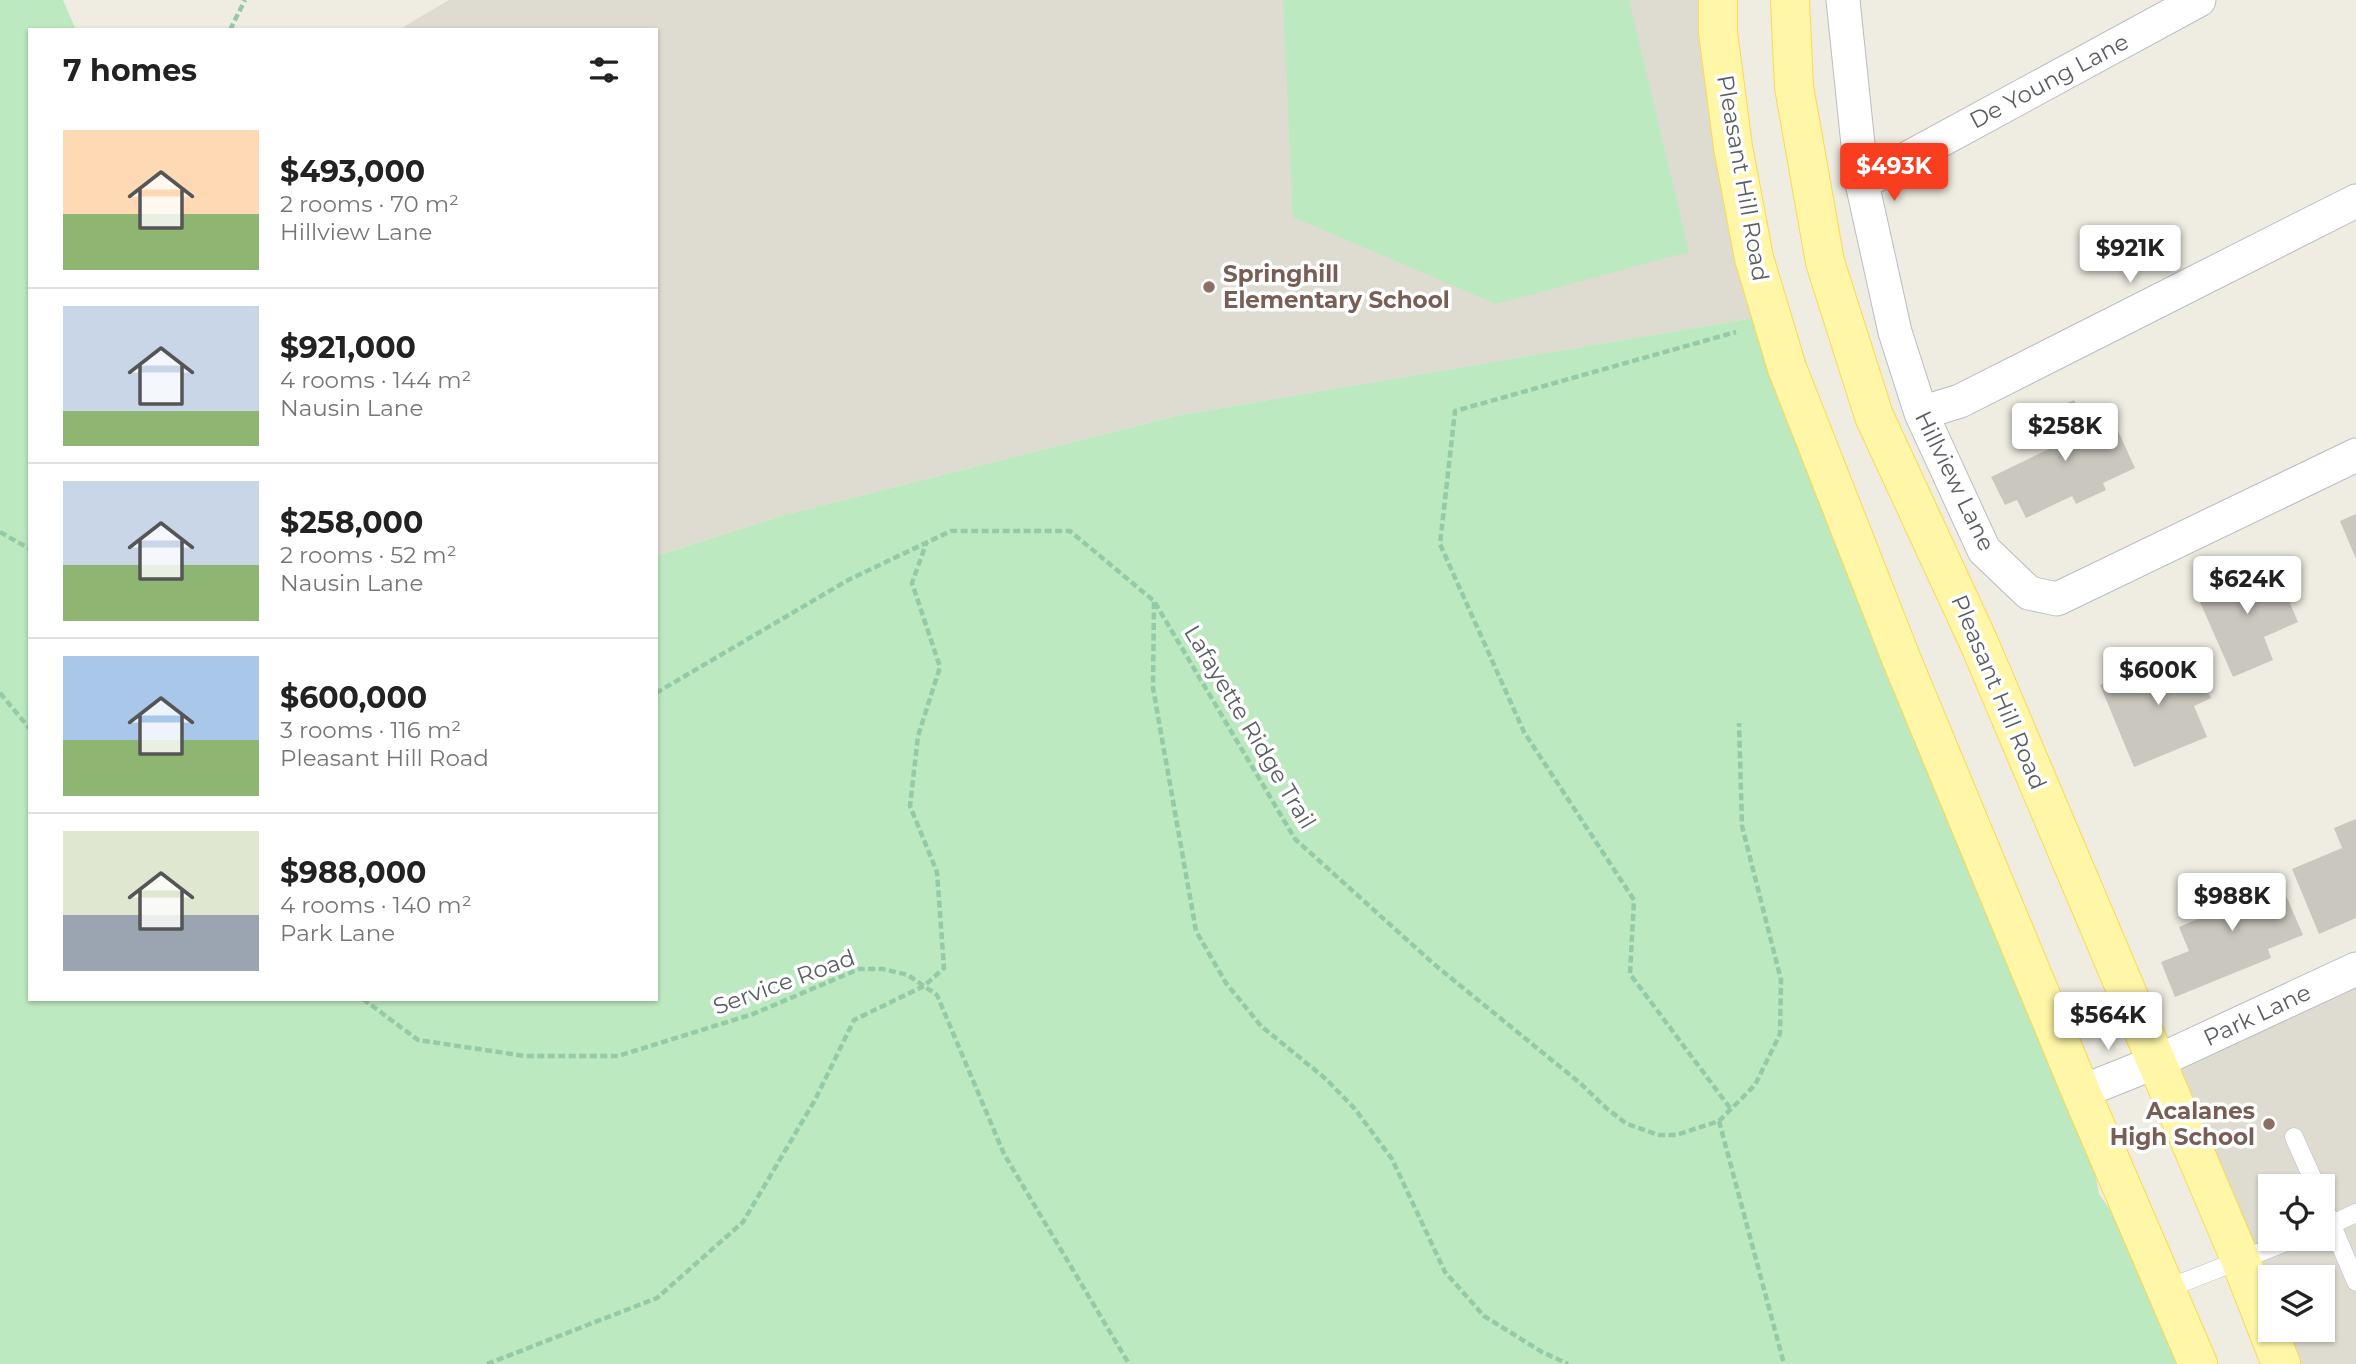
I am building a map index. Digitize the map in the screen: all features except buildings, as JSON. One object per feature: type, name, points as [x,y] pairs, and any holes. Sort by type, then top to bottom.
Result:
[{"type":"main road","name":"Pleasant Hill Road","points":[[1718,0],[1718,32],[1733,147],[1754,258],[1787,369],[1903,663],[2081,1092],[2198,1364]]},
{"type":"main road","name":"Pleasant Hill Road","points":[[1790,0],[1794,87],[1825,262],[1874,416],[1974,631],[2281,1364]]},
{"type":"street","name":"Hillview Lane","points":[[1843,0],[1862,183],[1895,332],[1921,412],[1984,551],[2029,593],[2057,599],[2356,455]]},
{"type":"street","name":"De Young Lane","points":[[1862,183],[2199,0]]},
{"type":"street","points":[[1921,412],[1960,401],[2356,201]]},
{"type":"street","name":"Park Lane","points":[[2081,1092],[2156,1062],[2356,969]]},
{"type":"lane","points":[[2294,1137],[2311,1174]]},
{"type":"lane","points":[[2335,1223],[2356,1213]]},
{"type":"lane","points":[[2335,1242],[2356,1282]]},
{"type":"lane","points":[[2166,1289],[2261,1251]]},
{"type":"path","points":[[231,28],[245,0]]},
{"type":"path","points":[[1730,1108],[1630,974],[1634,900],[1524,732],[1440,544],[1455,411],[1740,330]]},
{"type":"path","points":[[658,692],[850,579],[951,531],[1070,531],[1154,601]]},
{"type":"path","points":[[0,533],[28,548]]},
{"type":"path","points":[[487,1364],[657,1298],[743,1222],[815,1100],[854,1020],[924,986],[944,968],[937,872],[910,806],[918,736],[940,667],[912,583],[926,543]]},
{"type":"path","name":"Lafayette Ridge Trail","points":[[1154,601],[1295,839],[1435,965],[1627,1124],[1659,1135],[1676,1135],[1719,1121]]},
{"type":"path","name":"Lafayette Ridge Trail","points":[[1154,601],[1153,688],[1196,931],[1226,983],[1261,1027],[1326,1079],[1355,1109],[1392,1159],[1445,1272],[1484,1316],[1542,1352],[1568,1364]]},
{"type":"path","points":[[0,693],[28,727]]},
{"type":"path","points":[[1739,723],[1742,826],[1781,981],[1780,1034],[1755,1085],[1719,1121],[1784,1364]]},
{"type":"path","name":"Service Road","points":[[366,1001],[418,1040],[525,1056],[618,1056],[753,1014],[859,970],[883,969],[908,975],[937,995],[1004,1154],[1129,1364]]},
{"type":"shaded area","name":"Springhill Elementary School","points":[[449,0],[1718,0],[1771,315],[1180,415],[781,516],[658,555],[658,28],[401,28]]},
{"type":"shaded area","name":"Acalanes High School","points":[[2356,969],[2356,1364],[2281,1364],[2272,1342],[2335,1342],[2335,1265],[2258,1265],[2258,1308],[2156,1062]]},
{"type":"green space","points":[[0,0],[63,0],[75,28],[28,28],[28,1001],[658,1001],[658,555],[781,516],[1180,415],[1771,315],[2081,1092],[2099,1194],[2166,1289],[2183,1364],[0,1364]]},
{"type":"green space","points":[[1283,0],[1629,0],[1689,252],[1496,304],[1293,217]]},
{"type":"place","name":"Springhill Elementary School","points":[[1209,287]]},
{"type":"place","name":"Acalanes High School","points":[[2269,1124]]}]
